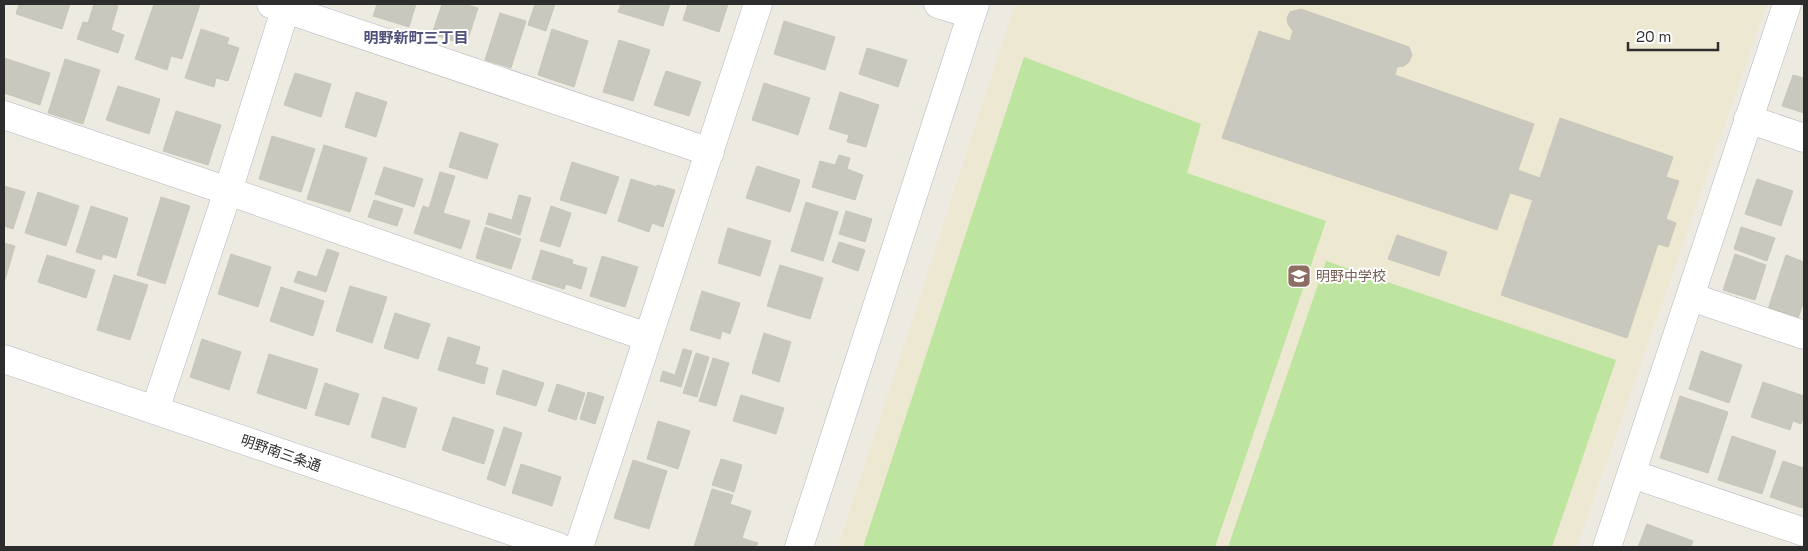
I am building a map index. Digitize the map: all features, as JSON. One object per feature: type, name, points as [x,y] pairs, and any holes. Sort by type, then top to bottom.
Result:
[{"type":"street","points":[[579,547],[758,4]]},
{"type":"street","points":[[798,547],[973,9],[938,4]]},
{"type":"street","points":[[1607,547],[1788,4]]},
{"type":"street","points":[[155,410],[228,191],[281,5],[710,152]]},
{"type":"street","points":[[4,115],[647,337]]},
{"type":"street","points":[[1748,120],[1804,138]]},
{"type":"street","points":[[1691,297],[1804,335]]},
{"type":"street","name":"明野南三条通","points":[[4,360],[558,547]]},
{"type":"street","points":[[1632,474],[1804,532]]},
{"type":"shaded area","name":"明野中学校","points":[[1015,4],[1767,4],[1577,547],[838,547]]},
{"type":"green space","points":[[1024,57],[1201,124],[1187,173],[1326,221],[1215,547],[865,547],[864,544]]},
{"type":"green space","points":[[1326,261],[1616,360],[1552,547],[1228,547]]},
{"type":"building","points":[[19,4],[70,4],[62,29],[16,14]]},
{"type":"building","points":[[94,4],[118,6],[111,30],[124,35],[118,53],[77,39],[83,22],[88,23]]},
{"type":"building","points":[[154,4],[200,4],[182,59],[171,56],[167,70],[135,59]]},
{"type":"building","points":[[377,4],[416,4],[409,27],[373,16]]},
{"type":"building","points":[[442,4],[464,4],[478,8],[466,45],[432,34]]},
{"type":"building","points":[[535,4],[555,4],[546,31],[528,25]]},
{"type":"building","points":[[621,4],[670,4],[663,26],[618,12]]},
{"type":"building","points":[[688,4],[728,4],[719,32],[683,20]]},
{"type":"building","points":[[1301,9],[1409,47],[1412,55],[1409,62],[1404,66],[1397,67],[1395,75],[1290,41],[1293,31],[1288,24],[1287,18],[1290,12]]},
{"type":"building","points":[[500,13],[526,21],[511,68],[485,60]]},
{"type":"building","points":[[784,21],[835,37],[825,70],[774,54]]},
{"type":"building","points":[[201,29],[229,38],[227,44],[239,48],[228,81],[216,78],[214,87],[185,78]]},
{"type":"building","points":[[552,29],[588,41],[574,87],[538,75]]},
{"type":"building","points":[[1259,31],[1395,75],[1534,124],[1497,230],[1222,138]]},
{"type":"building","points":[[619,40],[650,50],[633,101],[603,92]]},
{"type":"building","points":[[867,48],[907,60],[898,87],[859,74]]},
{"type":"building","points":[[4,58],[50,73],[40,105],[4,93]]},
{"type":"building","points":[[65,59],[100,70],[83,124],[48,113]]},
{"type":"building","points":[[666,71],[701,82],[689,116],[654,105]]},
{"type":"building","points":[[295,73],[331,84],[321,117],[284,105]]},
{"type":"building","points":[[1793,75],[1804,78],[1804,113],[1782,106]]},
{"type":"building","points":[[764,83],[810,98],[798,135],[752,120]]},
{"type":"building","points":[[118,86],[160,99],[149,134],[106,120]]},
{"type":"building","points":[[356,92],[387,102],[376,137],[345,127]]},
{"type":"building","points":[[840,92],[879,105],[866,147],[847,142],[849,135],[829,129]]},
{"type":"building","points":[[176,111],[221,125],[208,165],[163,151]]},
{"type":"building","points":[[1560,118],[1673,157],[1666,177],[1679,181],[1666,219],[1676,223],[1668,247],[1658,244],[1627,338],[1501,295]]},
{"type":"building","points":[[460,132],[498,144],[487,179],[449,167]]},
{"type":"building","points":[[272,136],[315,149],[301,192],[259,179]]},
{"type":"building","points":[[324,145],[367,158],[350,212],[307,199]]},
{"type":"building","points":[[839,155],[850,158],[847,169],[863,175],[855,200],[812,187],[820,161],[835,165]]},
{"type":"building","points":[[572,162],[619,177],[606,214],[560,200]]},
{"type":"building","points":[[757,166],[800,180],[790,212],[746,198]]},
{"type":"building","points":[[384,167],[423,179],[414,207],[375,194]]},
{"type":"building","points":[[1518,170],[1540,178],[1533,200],[1510,193]]},
{"type":"building","points":[[440,172],[455,176],[443,213],[470,221],[461,249],[414,233],[423,206],[429,208]]},
{"type":"building","points":[[631,179],[675,190],[663,227],[652,223],[649,232],[618,221]]},
{"type":"building","points":[[1757,179],[1793,191],[1781,226],[1745,214]]},
{"type":"building","points":[[4,186],[25,192],[13,229],[4,226]]},
{"type":"building","points":[[38,192],[79,206],[66,246],[25,233]]},
{"type":"building","points":[[519,195],[531,198],[520,235],[486,224],[489,213],[512,220]]},
{"type":"building","points":[[161,197],[190,206],[165,284],[137,275]]},
{"type":"building","points":[[374,200],[403,209],[397,226],[368,217]]},
{"type":"building","points":[[806,202],[838,212],[823,261],[791,251]]},
{"type":"building","points":[[91,206],[128,218],[116,258],[103,254],[101,260],[76,252]]},
{"type":"building","points":[[551,206],[571,213],[560,247],[540,241]]},
{"type":"building","points":[[846,211],[872,219],[865,242],[839,234]]},
{"type":"building","points":[[485,227],[521,239],[511,269],[476,258]]},
{"type":"building","points":[[1741,227],[1775,238],[1767,261],[1734,249]]},
{"type":"building","points":[[728,228],[771,241],[760,276],[718,263]]},
{"type":"building","points":[[1397,235],[1447,252],[1439,276],[1388,259]]},
{"type":"building","points":[[839,242],[865,250],[858,271],[832,262]]},
{"type":"building","points":[[4,243],[15,246],[4,283]]},
{"type":"building","points":[[327,249],[339,253],[326,292],[294,282],[298,271],[317,277]]},
{"type":"building","points":[[541,250],[573,260],[572,264],[587,268],[581,289],[566,284],[564,289],[532,279]]},
{"type":"building","points":[[231,254],[271,267],[258,307],[218,294]]},
{"type":"building","points":[[1735,254],[1766,265],[1755,300],[1723,290]]},
{"type":"building","points":[[47,255],[95,270],[86,298],[38,282]]},
{"type":"building","points":[[1786,255],[1804,262],[1804,300],[1798,319],[1768,309]]},
{"type":"building","points":[[602,256],[638,267],[625,307],[590,296]]},
{"type":"building","points":[[780,265],[823,278],[810,319],[767,306]]},
{"type":"building","points":[[114,275],[148,285],[130,340],[97,330]]},
{"type":"building","points":[[350,286],[387,297],[372,343],[336,331]]},
{"type":"building","points":[[281,287],[324,301],[313,336],[270,321]]},
{"type":"building","points":[[702,291],[740,303],[730,334],[722,331],[720,339],[690,330]]},
{"type":"building","points":[[395,313],[430,324],[418,359],[384,348]]},
{"type":"building","points":[[764,333],[791,342],[779,382],[752,373]]},
{"type":"building","points":[[448,337],[480,347],[475,364],[488,368],[484,384],[438,370]]},
{"type":"building","points":[[202,339],[241,352],[229,390],[190,377]]},
{"type":"building","points":[[683,349],[692,351],[681,387],[660,381],[663,371],[675,375]]},
{"type":"building","points":[[1701,351],[1742,365],[1729,403],[1689,389]]},
{"type":"building","points":[[696,353],[709,357],[697,397],[683,393]]},
{"type":"building","points":[[269,354],[318,369],[306,409],[257,393]]},
{"type":"building","points":[[713,358],[729,363],[716,406],[699,401]]},
{"type":"building","points":[[503,370],[544,383],[536,406],[496,394]]},
{"type":"building","points":[[1763,382],[1804,396],[1804,415],[1801,424],[1793,421],[1790,430],[1751,417]]},
{"type":"building","points":[[325,383],[359,394],[349,425],[315,415]]},
{"type":"building","points":[[557,384],[585,393],[576,420],[548,411]]},
{"type":"building","points":[[588,392],[604,397],[595,424],[580,419]]},
{"type":"building","points":[[741,395],[784,408],[776,434],[733,421]]},
{"type":"building","points":[[1680,396],[1728,412],[1708,473],[1660,458]]},
{"type":"building","points":[[383,397],[417,408],[405,448],[371,437]]},
{"type":"building","points":[[453,417],[494,430],[484,464],[442,450]]},
{"type":"building","points":[[658,421],[690,431],[678,469],[647,459]]},
{"type":"building","points":[[504,427],[522,433],[505,486],[487,479]]},
{"type":"building","points":[[1732,436],[1776,451],[1762,494],[1718,480]]},
{"type":"building","points":[[721,459],[742,465],[734,492],[712,485]]},
{"type":"building","points":[[633,460],[667,471],[649,529],[614,518]]},
{"type":"building","points":[[1783,461],[1804,468],[1804,503],[1802,508],[1770,497]]},
{"type":"building","points":[[521,464],[561,477],[552,506],[512,493]]},
{"type":"building","points":[[712,489],[733,495],[730,504],[751,511],[742,538],[758,543],[756,547],[694,547]]},
{"type":"building","points":[[1647,524],[1693,541],[1691,547],[1638,547]]},
{"type":"place","name":"明野中学校","points":[[1299,276]]},
{"type":"district","name":"明野新町三丁目","points":[[416,38]]}]
